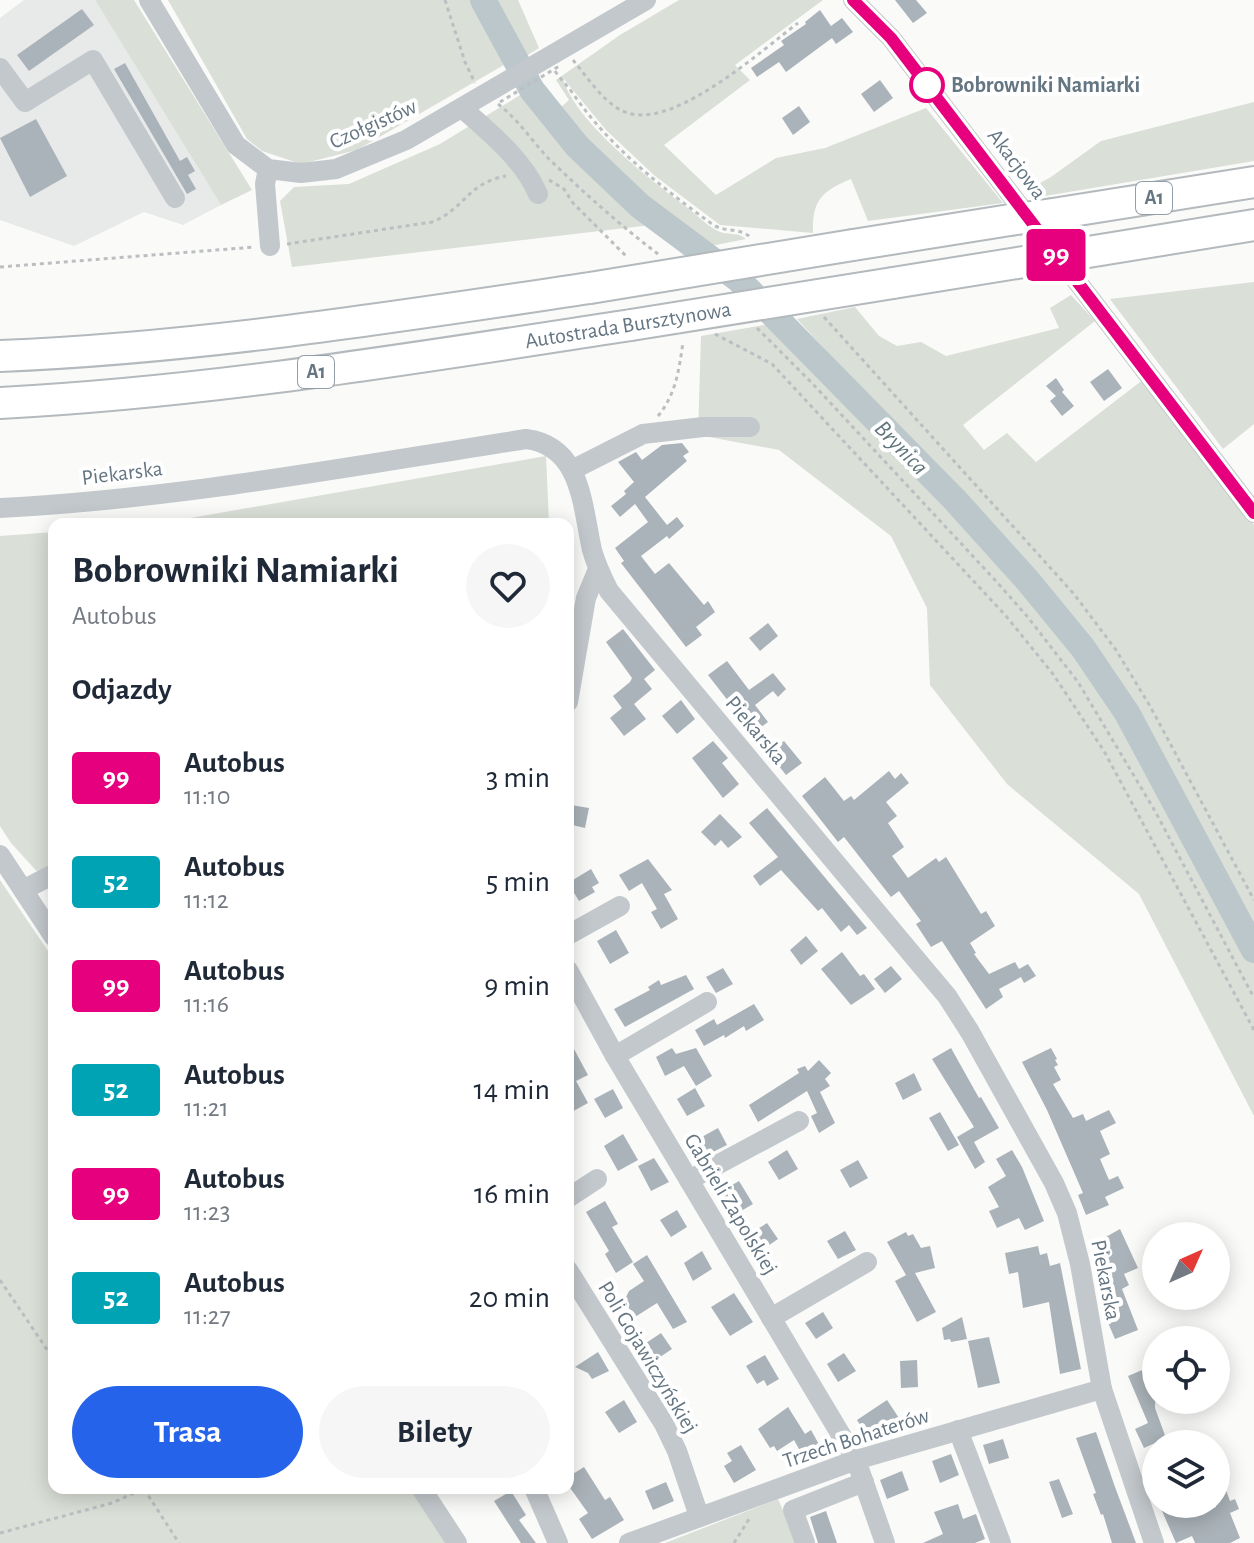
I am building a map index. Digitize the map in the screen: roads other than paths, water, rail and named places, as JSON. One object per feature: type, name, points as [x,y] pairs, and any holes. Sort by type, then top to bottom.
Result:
[{"type":"highway","name":"Autostrada Bursztynowa","points":[[0,356],[244,336],[590,288],[1254,182]]},
{"type":"highway","name":"Autostrada Bursztynowa","points":[[0,403],[286,377],[1254,225]]},
{"type":"street","points":[[149,0],[236,145],[268,169],[265,184],[270,246]]},
{"type":"street","name":"Czołgistów","points":[[268,169],[301,173],[336,169],[406,140],[462,108],[493,98],[646,0]]},
{"type":"street","name":"Akacjowa","points":[[853,0],[900,51],[1254,513]]},
{"type":"street","points":[[0,68],[25,102],[93,60],[175,198]]},
{"type":"street","points":[[462,108],[492,135],[533,185]]},
{"type":"street","points":[[572,470],[643,434],[703,427],[750,427]]},
{"type":"street","name":"Piekarska","points":[[0,508],[139,496],[368,466],[526,439],[553,447],[572,470],[582,498],[598,569],[609,591],[947,996],[1054,1183],[1067,1213],[1080,1264],[1102,1389],[1154,1543]]},
{"type":"street","points":[[574,665],[586,598],[598,569]]},
{"type":"street","points":[[0,855],[48,928]]},
{"type":"street","points":[[23,890],[48,877]]},
{"type":"street","points":[[574,932],[620,906]]},
{"type":"street","name":"Gabrieli Zapolskiej","points":[[574,981],[615,1056],[856,1460],[885,1543]]},
{"type":"street","points":[[615,1056],[707,1002]]},
{"type":"street","points":[[689,1180],[799,1121]]},
{"type":"street","points":[[574,1194],[597,1179]]},
{"type":"street","points":[[771,1318],[867,1262]]},
{"type":"street","name":"Poli Gojawiczyńskiej","points":[[574,1280],[664,1424],[677,1451],[699,1516]]},
{"type":"street","name":"Trzech Bohaterów","points":[[629,1543],[856,1460],[1102,1389]]},
{"type":"street","points":[[958,1430],[1001,1543]]},
{"type":"street","points":[[805,1543],[793,1510],[864,1482]]},
{"type":"street","points":[[425,1494],[457,1543]]},
{"type":"street","points":[[537,1494],[558,1543]]},
{"type":"waterway","name":"Brynica","points":[[483,0],[532,90],[577,146],[640,206],[738,279],[955,500],[1083,648],[1127,713],[1254,950]]},
{"type":"place","name":"Bobrowniki Namiarki","points":[[927,85]]}]
